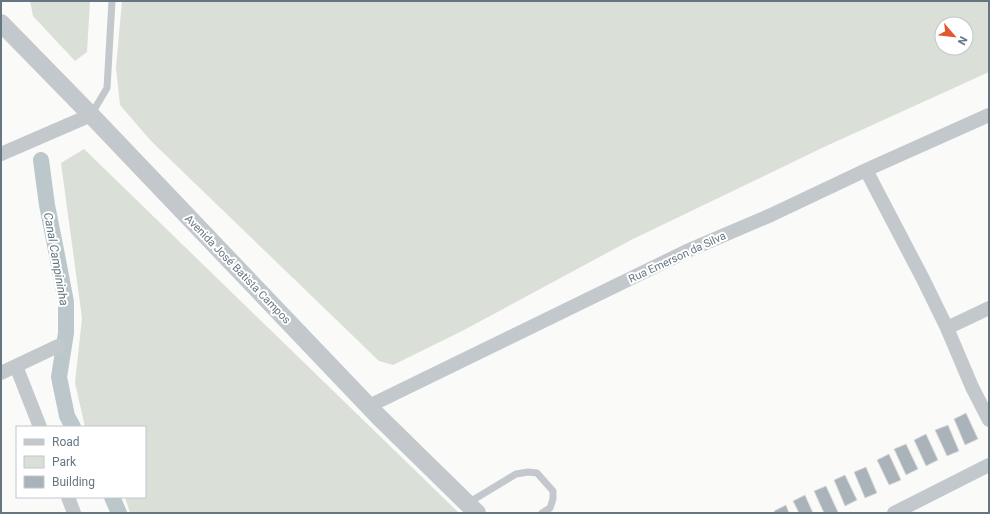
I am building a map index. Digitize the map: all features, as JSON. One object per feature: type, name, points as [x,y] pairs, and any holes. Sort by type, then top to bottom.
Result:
[{"type":"street","name":"Avenida José Batista Campos","points":[[1,23],[369,406],[472,508]]},
{"type":"street","points":[[1,154],[91,115]]},
{"type":"street","name":"Rua Emerson da Silva","points":[[369,406],[687,251],[771,215],[866,170],[989,115]]},
{"type":"street","points":[[866,170],[923,279],[947,328],[972,387],[989,420]]},
{"type":"street","points":[[947,328],[989,308]]},
{"type":"street","points":[[1,372],[58,346]]},
{"type":"street","points":[[16,366],[40,426]]},
{"type":"street","points":[[894,513],[989,465]]},
{"type":"street","points":[[68,498],[74,513]]},
{"type":"lane","points":[[91,115],[107,88],[112,1]]},
{"type":"lane","points":[[472,508],[516,474],[528,472],[537,473],[553,491],[553,499],[550,508],[542,513]]},
{"type":"green space","points":[[30,1],[90,1],[87,52],[75,61],[33,16]]},
{"type":"green space","points":[[122,1],[989,1],[989,72],[824,147],[631,240],[462,331],[393,365],[379,361],[151,141],[120,105],[116,68]]},
{"type":"green space","points":[[84,149],[459,513],[130,513],[125,498],[146,498],[146,426],[85,426],[75,383],[82,318],[61,163]]},
{"type":"building","points":[[966,413],[978,439],[965,445],[954,419]]},
{"type":"building","points":[[948,425],[959,451],[947,456],[935,430]]},
{"type":"building","points":[[926,434],[938,460],[926,466],[914,440]]},
{"type":"building","points":[[906,444],[918,469],[906,475],[894,449]]},
{"type":"building","points":[[889,454],[901,480],[889,485],[877,460]]},
{"type":"building","points":[[866,467],[877,493],[865,498],[854,472]]},
{"type":"building","points":[[845,475],[857,500],[845,506],[834,480]]},
{"type":"building","points":[[826,486],[838,512],[824,513],[814,491]]},
{"type":"building","points":[[805,495],[813,513],[799,513],[793,501]]},
{"type":"building","points":[[786,505],[789,513],[775,513],[774,511]]},
{"type":"waterway","name":"Canal Campininha","points":[[41,160],[47,205],[66,302],[66,333],[59,377],[67,416],[72,426]]},
{"type":"waterway","name":"Canal Campininha","points":[[112,498],[119,513]]}]
